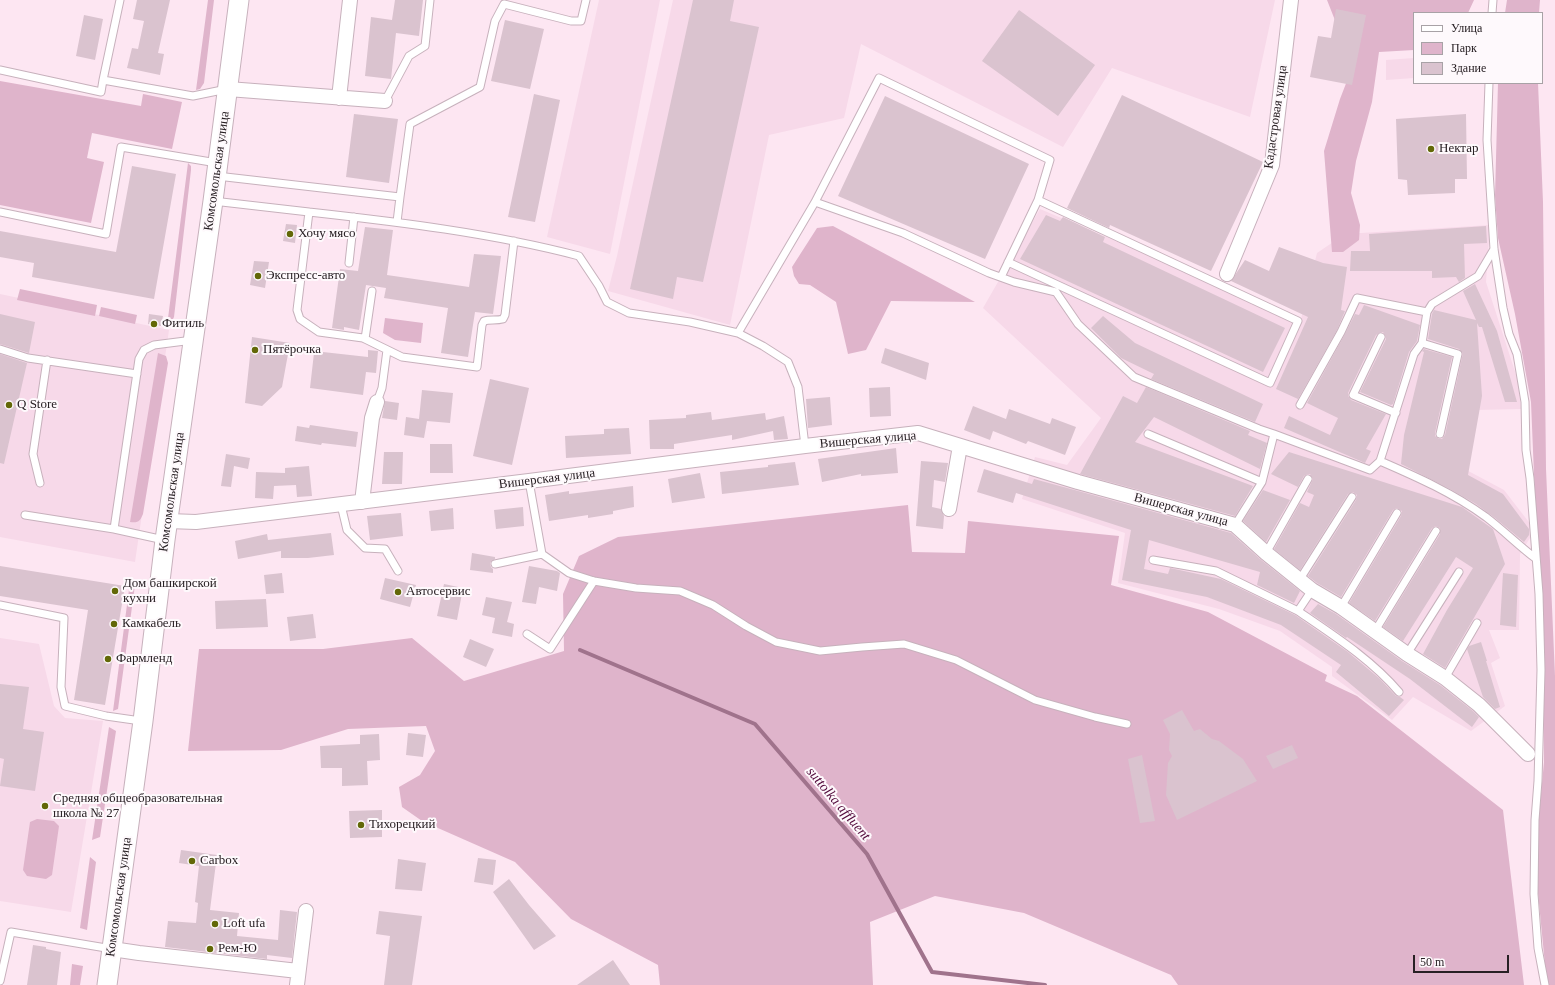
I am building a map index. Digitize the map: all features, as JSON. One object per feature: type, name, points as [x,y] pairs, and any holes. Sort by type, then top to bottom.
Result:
[{"type":"main road","name":"Комсомольская улица","points":[[107,985],[143,721],[165,540],[240,0]]},
{"type":"street","points":[[339,98],[350,0]]},
{"type":"street","name":"Кадастровая улица","points":[[1227,274],[1272,165],[1291,0]]},
{"type":"street","points":[[228,89],[386,101]]},
{"type":"street","points":[[362,502],[372,418],[377,402]]},
{"type":"street","name":"Вишерская улица","points":[[168,521],[196,522],[341,505],[918,433],[1078,482],[1235,525],[1266,553],[1312,590],[1342,607],[1406,654],[1446,678],[1479,705],[1528,754]]},
{"type":"street","points":[[949,509],[960,446]]},
{"type":"street","points":[[112,949],[298,978],[306,911]]},
{"type":"lane","points":[[0,70],[100,92],[120,0]]},
{"type":"lane","points":[[386,101],[409,56],[425,46],[430,0]]},
{"type":"lane","points":[[397,222],[410,124],[480,86],[495,21],[504,4],[514,3],[571,21],[581,22],[586,0]]},
{"type":"lane","points":[[1492,12],[1493,0]]},
{"type":"lane","points":[[738,333],[814,202],[879,78],[1050,160],[1038,200],[1001,277]]},
{"type":"lane","points":[[102,80],[193,96],[228,89]]},
{"type":"lane","points":[[1490,84],[1487,140],[1494,248],[1503,308],[1509,334],[1517,354],[1524,402],[1526,450],[1530,478],[1538,594],[1541,670],[1535,820],[1534,894],[1538,948],[1544,985]]},
{"type":"lane","points":[[0,212],[106,234],[121,147],[216,170],[400,197]]},
{"type":"lane","points":[[1008,262],[1270,383],[1298,321],[1038,200]]},
{"type":"lane","points":[[213,201],[397,222],[542,246],[579,256],[599,286],[607,302],[629,312],[690,322],[738,333],[764,346],[788,362],[798,387],[805,446]]},
{"type":"lane","points":[[814,202],[903,233],[1001,277],[1056,292],[1078,324],[1134,377],[1259,429],[1370,470],[1380,461],[1414,354],[1422,343],[1427,312],[1432,304],[1478,276],[1494,248]]},
{"type":"lane","points":[[308,212],[297,310],[299,316],[319,332],[365,339],[402,357],[477,366],[482,325],[484,321],[497,321],[502,319],[505,315],[514,241]]},
{"type":"lane","points":[[349,263],[354,217]]},
{"type":"lane","points":[[365,339],[372,291]]},
{"type":"lane","points":[[1300,405],[1341,332],[1358,298],[1427,312]]},
{"type":"lane","points":[[1381,337],[1353,395],[1396,413]]},
{"type":"lane","points":[[114,529],[139,359],[144,350],[154,345],[193,340]]},
{"type":"lane","points":[[1422,343],[1458,354],[1440,434]]},
{"type":"lane","points":[[377,402],[382,388],[387,350]]},
{"type":"lane","points":[[0,351],[28,358],[137,374]]},
{"type":"lane","points":[[40,483],[33,454],[47,360]]},
{"type":"lane","points":[[1148,434],[1262,482]]},
{"type":"lane","points":[[1235,525],[1262,482],[1274,434]]},
{"type":"lane","points":[[1380,461],[1428,482],[1457,498],[1486,517],[1535,558]]},
{"type":"lane","points":[[1266,553],[1308,479]]},
{"type":"lane","points":[[529,482],[542,554],[569,573],[594,581],[636,588],[680,591],[713,605],[746,626],[776,642],[797,647],[820,651],[904,644],[956,660],[1035,700],[1095,717],[1127,724]]},
{"type":"lane","points":[[1300,580],[1352,497]]},
{"type":"lane","points":[[341,505],[347,530],[365,548],[385,549],[398,571]]},
{"type":"lane","points":[[1342,607],[1397,514]]},
{"type":"lane","points":[[24,515],[114,529],[165,540]]},
{"type":"lane","points":[[1375,631],[1436,531]]},
{"type":"lane","points":[[495,564],[542,554]]},
{"type":"lane","points":[[1153,560],[1216,571],[1298,611],[1348,646],[1380,671],[1399,692]]},
{"type":"lane","points":[[1406,654],[1459,572]]},
{"type":"lane","points":[[527,634],[550,649],[594,581]]},
{"type":"lane","points":[[1298,611],[1312,590]]},
{"type":"lane","points":[[0,605],[64,618],[61,688],[65,706],[106,716],[143,721]]},
{"type":"lane","points":[[1446,678],[1477,623]]},
{"type":"lane","points":[[0,978],[12,932],[112,949]]},
{"type":"shaded area","points":[[599,0],[660,0],[610,254],[547,237]]},
{"type":"shaded area","points":[[673,0],[1275,0],[1250,117],[1112,68],[1063,147],[861,44],[844,118],[769,135],[730,325],[608,291]]},
{"type":"shaded area","points":[[1413,58],[1413,78],[1386,80],[1386,60]]},
{"type":"shaded area","points":[[1040,209],[1301,319],[1317,253],[1345,234],[1490,225],[1486,282],[1518,381],[1521,409],[1475,410],[1457,465],[1504,490],[1535,530],[1520,554],[1519,630],[1489,630],[1500,658],[1491,663],[1505,706],[1471,731],[1413,697],[1392,720],[1332,676],[1332,667],[1280,631],[1219,609],[1118,583],[1125,533],[1022,499],[1035,457],[1067,465],[1101,418],[983,308]]},
{"type":"shaded area","points":[[0,294],[169,330],[135,562],[0,537]]},
{"type":"shaded area","name":"Средняя общеобразовательная школа № 27","points":[[0,638],[39,644],[54,706],[65,718],[103,721],[71,912],[0,901]]},
{"type":"green space","points":[[208,0],[214,0],[204,83],[200,89],[196,90]]},
{"type":"green space","points":[[1327,0],[1474,0],[1468,12],[1413,12],[1413,50],[1379,52],[1372,102],[1356,161],[1351,193],[1360,225],[1359,240],[1343,252],[1332,252],[1324,151],[1340,99],[1357,55],[1342,38]]},
{"type":"green space","points":[[1507,0],[1540,0],[1539,12],[1505,12]]},
{"type":"green space","points":[[0,81],[141,106],[143,94],[182,102],[172,149],[92,133],[87,158],[104,162],[91,223],[0,205]]},
{"type":"green space","points":[[1498,84],[1538,84],[1543,202],[1546,469],[1555,676],[1555,985],[1547,985],[1538,893],[1538,826],[1544,762],[1543,612],[1535,499],[1531,402],[1515,314],[1498,238],[1495,196]]},
{"type":"green space","points":[[188,163],[191,166],[191,170],[174,317],[171,323],[167,326]]},
{"type":"green space","points":[[833,226],[975,302],[891,301],[866,350],[848,354],[836,302],[810,285],[799,284],[794,276],[792,267],[817,228]]},
{"type":"green space","points":[[20,289],[97,305],[95,316],[17,300]]},
{"type":"green space","points":[[101,307],[137,315],[135,324],[99,316]]},
{"type":"green space","points":[[385,318],[423,323],[421,343],[395,340],[383,333]]},
{"type":"green space","points":[[158,353],[166,356],[168,363],[143,514],[139,521],[130,522]]},
{"type":"green space","points":[[908,505],[912,552],[965,553],[968,521],[1119,536],[1111,585],[1208,612],[1327,675],[1325,681],[1357,696],[1503,810],[1524,985],[1178,985],[1171,975],[1024,913],[935,896],[870,922],[873,985],[660,985],[658,965],[571,919],[515,862],[422,821],[402,807],[399,787],[420,775],[435,751],[426,726],[348,729],[281,750],[188,751],[199,649],[323,649],[412,638],[464,681],[564,651],[563,594],[579,556],[618,537]]},
{"type":"green space","points":[[130,582],[135,585],[118,709],[113,711]]},
{"type":"green space","points":[[109,727],[116,731],[100,837],[92,840]]},
{"type":"green space","points":[[37,819],[54,821],[59,826],[52,875],[46,879],[27,876],[23,870],[30,822]]},
{"type":"green space","points":[[90,857],[96,862],[87,930],[80,928]]},
{"type":"green space","points":[[72,964],[83,966],[80,985],[70,985]]},
{"type":"building","points":[[137,0],[170,0],[158,53],[164,54],[160,75],[127,68],[132,48],[138,49],[144,21],[133,19]]},
{"type":"building","points":[[395,0],[423,0],[419,36],[396,33],[391,79],[365,76],[371,17],[392,20]]},
{"type":"building","points":[[693,0],[734,0],[730,21],[759,27],[703,282],[677,277],[673,299],[630,289]]},
{"type":"building","points":[[1336,9],[1366,15],[1352,85],[1310,77],[1318,36],[1331,38]]},
{"type":"building","points":[[1019,10],[1095,65],[1058,116],[982,61]]},
{"type":"building","points":[[84,15],[103,19],[95,60],[76,56]]},
{"type":"building","points":[[505,20],[544,29],[530,89],[491,81]]},
{"type":"building","points":[[534,94],[560,100],[535,222],[508,217]]},
{"type":"building","points":[[1122,95],[1263,162],[1211,271],[1110,225],[1109,228],[1067,208]]},
{"type":"building","points":[[885,96],[1029,164],[985,259],[838,196]]},
{"type":"building","points":[[354,114],[398,119],[389,183],[346,177]]},
{"type":"building","name":"Нектар","points":[[1466,114],[1467,179],[1455,179],[1455,193],[1408,195],[1407,180],[1398,179],[1396,119]]},
{"type":"building","points":[[132,166],[176,174],[154,299],[32,277],[34,263],[0,257],[0,231],[116,252]]},
{"type":"building","points":[[1046,215],[1060,221],[1063,217],[1105,237],[1103,242],[1285,328],[1263,372],[1020,259]]},
{"type":"building","points":[[286,224],[297,225],[295,243],[283,241]]},
{"type":"building","points":[[1486,226],[1487,243],[1464,244],[1465,278],[1459,282],[1456,277],[1432,278],[1432,271],[1350,271],[1351,251],[1370,251],[1369,234]]},
{"type":"building","points":[[365,227],[393,230],[387,275],[469,287],[474,254],[501,256],[493,314],[475,312],[468,357],[441,353],[448,308],[384,298],[386,288],[366,285],[359,330],[344,327],[344,330],[332,328],[340,269],[358,271]]},
{"type":"building","points":[[1279,247],[1323,263],[1347,267],[1341,310],[1345,311],[1337,330],[1298,399],[1276,389],[1308,317],[1231,281],[1245,260],[1269,271]]},
{"type":"building","points":[[254,261],[269,262],[265,288],[250,285]]},
{"type":"building","points":[[1475,284],[1497,331],[1517,402],[1505,402],[1482,327],[1479,327],[1477,323],[1482,396],[1468,475],[1503,494],[1529,529],[1529,535],[1524,542],[1476,504],[1401,464],[1404,435],[1424,352],[1422,351],[1424,349],[1452,357],[1435,433],[1435,436],[1439,439],[1442,439],[1445,435],[1463,353],[1459,349],[1428,339],[1432,314],[1434,310],[1476,320],[1463,291]]},
{"type":"building","points":[[1364,305],[1420,325],[1417,341],[1409,352],[1393,404],[1391,405],[1360,392],[1386,339],[1383,332],[1376,335],[1348,393],[1351,400],[1386,414],[1366,449],[1371,451],[1365,463],[1284,428],[1289,416],[1330,435],[1338,418],[1307,403],[1355,314],[1359,315]]},
{"type":"building","points":[[0,314],[35,322],[29,353],[0,344]]},
{"type":"building","points":[[149,314],[163,316],[161,326],[148,324]]},
{"type":"building","points":[[1103,316],[1135,343],[1263,404],[1255,422],[1151,379],[1154,374],[1121,358],[1091,328]]},
{"type":"building","points":[[252,337],[290,343],[282,387],[262,406],[245,403]]},
{"type":"building","points":[[885,348],[929,363],[926,380],[881,363]]},
{"type":"building","points":[[368,350],[378,351],[376,373],[366,372],[363,395],[310,388],[314,353],[323,354],[323,352],[368,357]]},
{"type":"building","points":[[0,354],[27,363],[4,464],[0,463]]},
{"type":"building","points":[[490,379],[529,388],[512,465],[473,456]]},
{"type":"building","points":[[890,387],[891,416],[870,417],[869,388]]},
{"type":"building","points":[[1146,387],[1250,431],[1248,435],[1267,443],[1260,469],[1154,417],[1135,442],[1253,486],[1235,516],[1080,474],[1123,396],[1137,403]]},
{"type":"building","points":[[422,390],[453,393],[450,423],[427,421],[424,438],[404,435],[406,417],[419,419]]},
{"type":"building","points":[[830,397],[832,425],[808,428],[806,399]]},
{"type":"building","points":[[385,401],[399,403],[397,420],[382,418]]},
{"type":"building","points":[[973,406],[1006,419],[1009,409],[1050,424],[1052,418],[1076,427],[1065,455],[1028,441],[1026,444],[993,431],[990,440],[964,430]]},
{"type":"building","points":[[711,412],[712,420],[765,413],[766,420],[784,416],[788,439],[774,440],[773,431],[732,440],[732,435],[674,444],[674,449],[650,449],[649,420],[686,418],[686,415]]},
{"type":"building","points":[[310,425],[358,432],[356,447],[322,443],[321,445],[295,441],[297,426],[309,428]]},
{"type":"building","points":[[629,428],[631,454],[566,458],[565,436],[604,434],[604,429]]},
{"type":"building","points":[[430,444],[452,444],[453,473],[430,473]]},
{"type":"building","points":[[896,448],[898,473],[861,476],[861,474],[822,482],[818,459]]},
{"type":"building","points":[[384,452],[403,452],[402,484],[382,484]]},
{"type":"building","points":[[1289,452],[1462,507],[1493,529],[1505,564],[1445,668],[1423,654],[1447,610],[1473,568],[1456,557],[1403,641],[1383,627],[1440,534],[1440,528],[1436,526],[1432,528],[1375,621],[1349,603],[1401,516],[1402,511],[1397,508],[1393,510],[1341,597],[1308,576],[1356,500],[1357,495],[1353,492],[1348,494],[1300,570],[1274,549],[1300,503],[1309,507],[1314,495],[1307,492],[1313,479],[1310,474],[1304,476],[1298,487],[1271,474]]},
{"type":"building","points":[[226,454],[250,458],[248,469],[234,466],[231,487],[221,486]]},
{"type":"building","points":[[921,461],[948,463],[945,482],[934,480],[932,507],[941,509],[944,516],[943,529],[916,526]]},
{"type":"building","points":[[795,462],[799,485],[722,494],[720,472],[768,467],[768,465]]},
{"type":"building","points":[[309,466],[312,496],[297,497],[296,485],[274,486],[273,499],[255,498],[256,472],[285,473],[285,468]]},
{"type":"building","points":[[984,469],[1032,484],[1034,479],[1231,533],[1260,559],[1300,591],[1294,603],[1257,585],[1260,572],[1149,540],[1144,569],[1168,574],[1170,568],[1221,579],[1295,615],[1348,652],[1380,679],[1396,696],[1404,700],[1389,716],[1336,672],[1341,665],[1281,625],[1207,597],[1122,580],[1131,530],[1016,493],[1013,503],[977,492]]},
{"type":"building","points":[[700,473],[705,498],[672,503],[668,479]]},
{"type":"building","points":[[633,486],[634,507],[613,511],[613,514],[588,518],[588,515],[549,521],[545,495],[569,491],[569,494]]},
{"type":"building","points":[[1263,490],[1290,500],[1266,542],[1243,521]]},
{"type":"building","points":[[523,507],[524,526],[496,529],[494,510]]},
{"type":"building","points":[[453,508],[454,529],[431,531],[429,511]]},
{"type":"building","points":[[401,513],[403,536],[370,540],[367,516]]},
{"type":"building","points":[[331,533],[334,555],[308,558],[281,558],[281,551],[238,559],[235,541],[267,534],[268,540]]},
{"type":"building","points":[[472,553],[495,557],[495,559],[490,563],[493,573],[470,570]]},
{"type":"building","points":[[0,566],[125,586],[105,705],[74,700],[88,610],[0,596]]},
{"type":"building","points":[[529,566],[557,571],[560,573],[557,591],[539,587],[536,604],[522,602]]},
{"type":"building","points":[[282,573],[284,593],[266,594],[264,575]]},
{"type":"building","points":[[1503,573],[1518,575],[1516,627],[1500,625]]},
{"type":"building","name":"Автосервис","points":[[385,578],[416,585],[410,607],[380,599]]},
{"type":"building","points":[[444,584],[463,588],[457,620],[437,616]]},
{"type":"building","points":[[486,597],[512,602],[507,622],[514,624],[512,637],[492,633],[495,618],[482,615]]},
{"type":"building","points":[[266,599],[268,627],[216,629],[215,601]]},
{"type":"building","points":[[1318,604],[1336,614],[1402,661],[1440,685],[1473,711],[1479,717],[1472,727],[1410,679],[1310,613]]},
{"type":"building","points":[[313,614],[316,638],[290,641],[287,617]]},
{"type":"building","points":[[470,639],[494,649],[486,667],[463,657]]},
{"type":"building","points":[[1481,642],[1500,707],[1495,709],[1483,697],[1467,649],[1469,646]]},
{"type":"building","points":[[0,684],[29,687],[23,729],[44,732],[35,791],[0,786],[4,759],[0,758]]},
{"type":"building","points":[[1182,710],[1194,731],[1200,729],[1212,739],[1219,741],[1243,759],[1257,781],[1177,820],[1166,795],[1168,763],[1172,756],[1169,750],[1170,734],[1163,720]]},
{"type":"building","points":[[408,733],[426,735],[423,757],[406,755]]},
{"type":"building","points":[[379,734],[380,760],[367,761],[368,785],[342,786],[342,768],[321,768],[320,746],[360,744],[360,735]]},
{"type":"building","points":[[1292,745],[1298,758],[1273,769],[1266,756]]},
{"type":"building","points":[[1142,755],[1155,821],[1140,823],[1128,759]]},
{"type":"building","points":[[382,810],[382,837],[350,838],[349,811]]},
{"type":"building","points":[[181,850],[217,855],[210,910],[239,913],[237,936],[278,940],[280,910],[297,912],[292,958],[267,955],[267,959],[165,947],[168,921],[196,923],[198,903],[195,902],[199,866],[179,863]]},
{"type":"building","points":[[478,858],[496,860],[493,885],[474,882]]},
{"type":"building","points":[[398,859],[426,863],[422,891],[395,889]]},
{"type":"building","points":[[509,879],[556,936],[534,950],[493,892]]},
{"type":"building","points":[[379,911],[422,916],[412,985],[384,985],[390,936],[376,934]]},
{"type":"building","points":[[33,945],[46,947],[46,949],[61,952],[57,985],[27,985]]},
{"type":"building","points":[[613,960],[630,985],[577,985]]},
{"type":"waterway","name":"suttolka affluent","points":[[580,650],[755,724],[867,854],[932,972],[1045,985]]},
{"type":"place","name":"Нектар","points":[[1431,149]]},
{"type":"place","name":"Хочу мясо","points":[[290,234]]},
{"type":"place","name":"Экспресс-авто","points":[[258,276]]},
{"type":"place","name":"Фитиль","points":[[154,324]]},
{"type":"place","name":"Пятёрочка","points":[[255,350]]},
{"type":"place","name":"Q Store","points":[[9,405]]},
{"type":"place","name":"Дом башкирской кухни","points":[[115,591]]},
{"type":"place","name":"Автосервис","points":[[398,592]]},
{"type":"place","name":"Камкабель","points":[[114,624]]},
{"type":"place","name":"Фармленд","points":[[108,659]]},
{"type":"place","name":"Средняя общеобразовательная школа № 27","points":[[45,806]]},
{"type":"place","name":"Тихорецкий","points":[[361,825]]},
{"type":"place","name":"Carbox","points":[[192,861]]},
{"type":"place","name":"Loft ufa","points":[[215,924]]},
{"type":"place","name":"Рем-Ю","points":[[210,949]]}]
